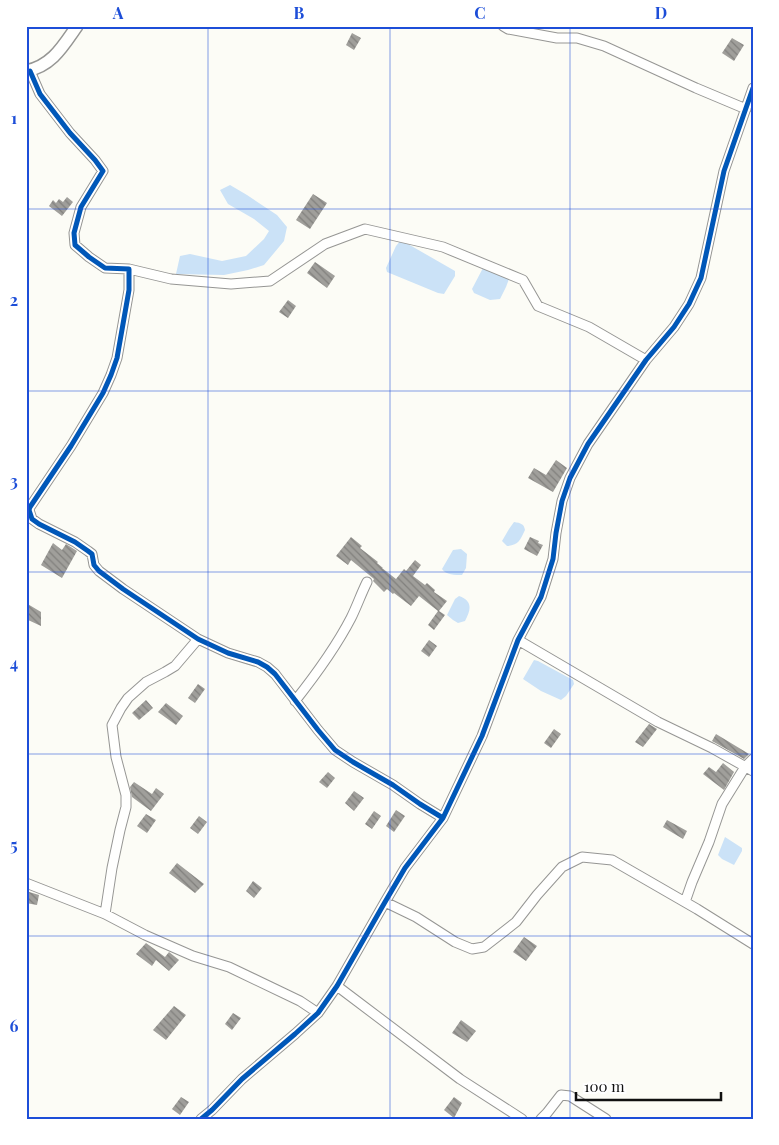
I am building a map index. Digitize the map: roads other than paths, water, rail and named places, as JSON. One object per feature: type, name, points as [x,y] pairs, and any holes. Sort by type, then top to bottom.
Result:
[{"type":"street","points":[[77,26],[55,57],[45,64],[28,71],[40,94],[103,171],[81,207],[74,233],[75,245],[104,268],[129,269],[170,279],[231,284],[270,281],[324,244],[364,229],[443,247],[523,280],[538,306],[588,327],[646,360]]},
{"type":"street","points":[[504,26],[508,29],[557,38],[577,38],[604,46],[746,109]]},
{"type":"street","points":[[200,1119],[212,1110],[242,1079],[318,1013],[337,986],[405,868],[443,818],[482,736],[518,640],[541,598],[553,559],[562,501],[570,478],[588,444],[646,360],[674,327],[689,304],[701,278],[724,171],[753,88]]},
{"type":"street","points":[[129,269],[128,290],[117,358],[111,375],[71,446],[30,506],[28,514],[38,524],[75,542],[92,554],[94,565],[99,571],[198,639],[228,653],[258,662],[267,667],[275,674],[335,750],[443,818]]},
{"type":"street","points":[[295,701],[307,687],[339,638],[351,618],[367,582]]},
{"type":"street","points":[[105,914],[114,858],[126,807],[126,795],[116,757],[112,725],[128,698],[146,682],[175,666],[198,639]]},
{"type":"street","points":[[518,640],[658,722],[712,748],[749,769]]},
{"type":"street","points":[[685,902],[722,804],[749,769],[753,759]]},
{"type":"street","points":[[385,902],[416,917],[455,942],[472,949],[484,948],[516,922],[562,867],[582,857],[612,860],[753,944]]},
{"type":"street","points":[[26,883],[105,914],[153,939],[193,956],[229,967],[273,987],[318,1013]]},
{"type":"street","points":[[337,986],[460,1079],[522,1119]]},
{"type":"street","points":[[541,1119],[548,1113],[561,1095],[570,1096],[606,1119]]},
{"type":"water","points":[[230,185],[277,215],[287,227],[284,241],[264,265],[248,270],[224,275],[176,274],[180,256],[190,254],[222,261],[246,256],[264,239],[269,231],[254,219],[228,204],[220,190]]},
{"type":"water","points":[[401,240],[455,271],[455,276],[444,294],[387,272],[386,268],[396,246]]},
{"type":"water","points":[[484,266],[509,279],[500,299],[490,300],[474,293],[472,289]]},
{"type":"water","points":[[514,522],[522,524],[525,530],[517,543],[507,546],[502,541]]},
{"type":"water","points":[[461,549],[467,554],[466,568],[462,575],[444,571],[442,569],[453,550]]},
{"type":"water","points":[[459,596],[467,600],[470,606],[465,621],[458,623],[447,615],[455,599]]},
{"type":"water","points":[[534,660],[573,680],[574,684],[561,700],[541,691],[523,679]]},
{"type":"water","points":[[725,837],[742,848],[734,865],[718,855]]}]
